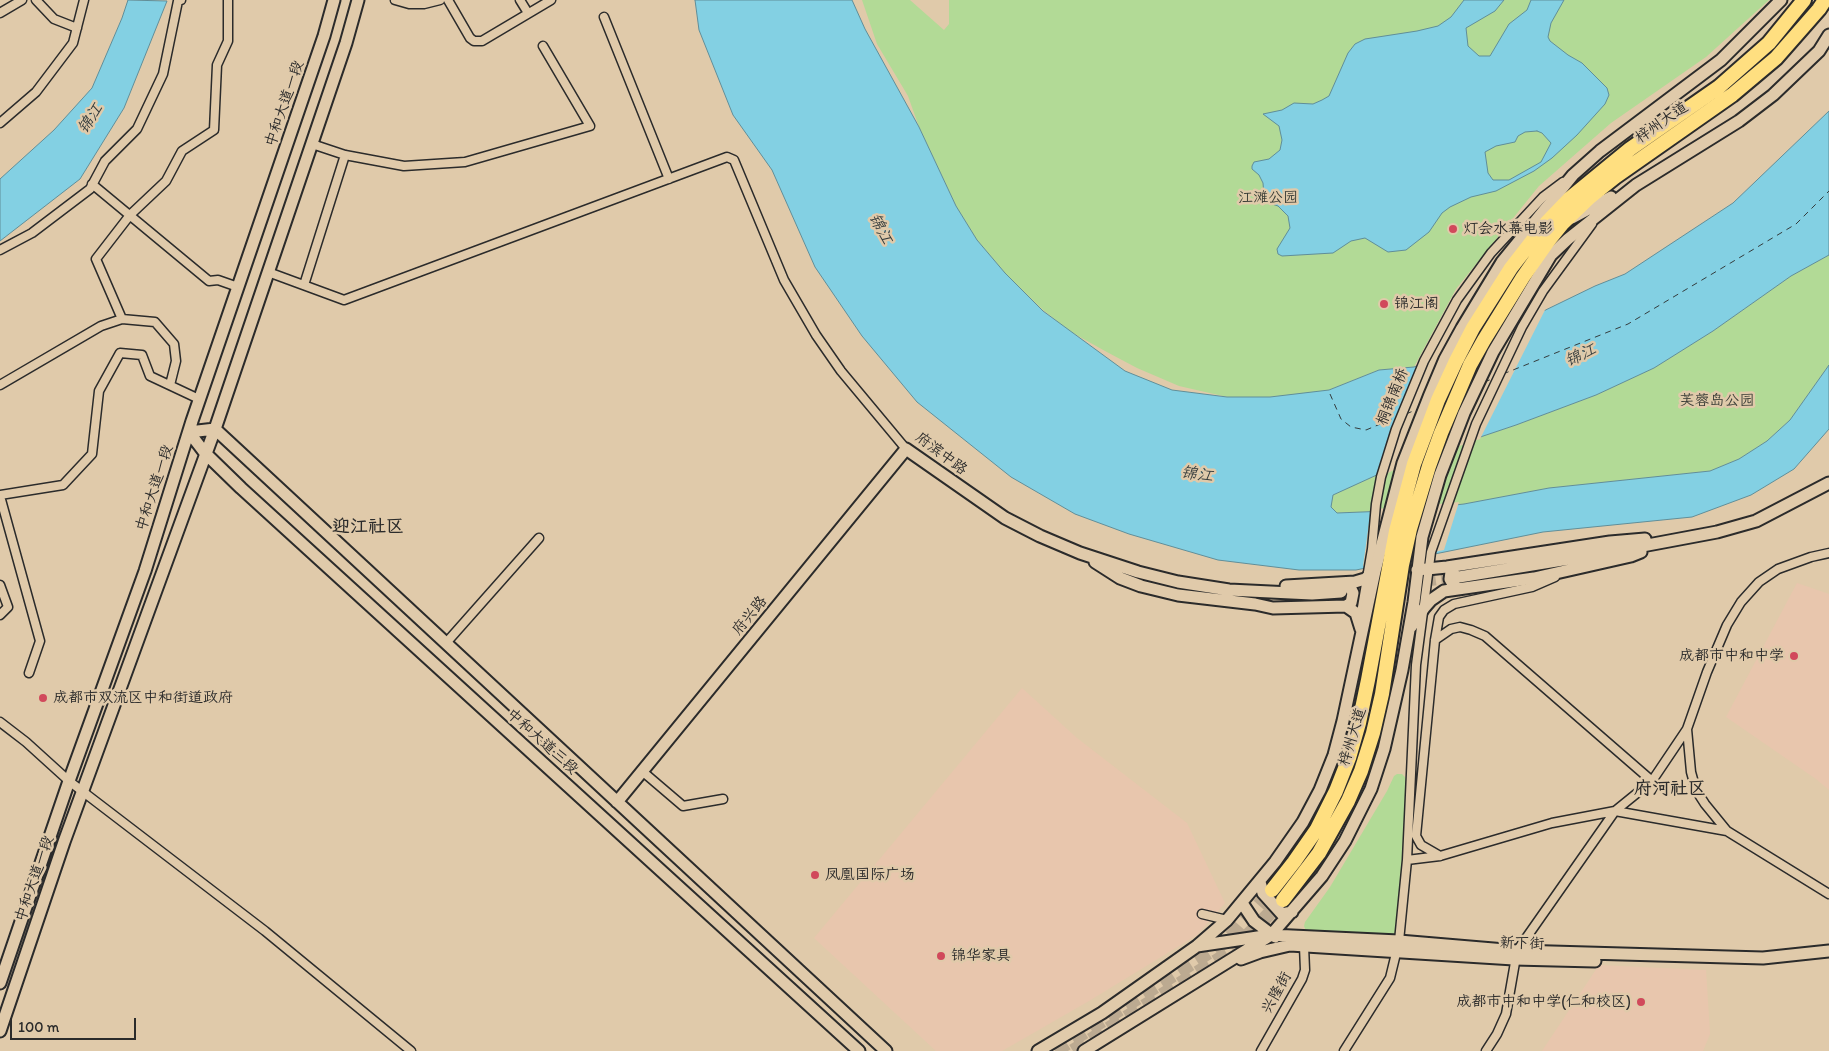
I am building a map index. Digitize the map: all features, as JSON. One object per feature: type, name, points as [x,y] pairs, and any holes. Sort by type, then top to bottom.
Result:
[{"type":"highway","name":"梓州大道","points":[[1506,265],[1569,199],[1630,149],[1719,87],[1769,43],[1804,0]]},
{"type":"highway","name":"梓州大道","points":[[1283,900],[1319,853],[1348,801],[1361,771],[1373,733],[1382,694],[1402,565],[1426,475],[1441,433],[1470,365],[1533,284],[1549,240],[1562,224],[1590,197],[1615,177],[1732,95],[1776,58],[1819,9],[1824,0]]},
{"type":"highway","points":[[1374,571],[1396,531],[1414,464],[1438,400],[1506,265]]},
{"type":"highway","name":"梓州大道","points":[[1266,886],[1294,862],[1317,829],[1336,791],[1349,758],[1361,714],[1374,571]]},
{"type":"main road","name":"中和大道一段","points":[[0,983],[69,781],[145,571],[199,399],[324,36],[334,0]]},
{"type":"main road","name":"中和大道一段","points":[[0,1031],[64,842],[214,429],[346,43],[358,0]]},
{"type":"main road","points":[[1506,265],[1572,175],[1600,150],[1721,60],[1781,0]]},
{"type":"main road","points":[[1084,1051],[1271,935],[1322,876],[1345,841],[1371,789],[1394,712],[1421,567],[1422,537],[1440,475],[1464,413],[1493,352],[1552,255],[1568,239],[1636,185],[1739,120],[1772,95],[1819,51],[1829,35]]},
{"type":"main road","points":[[1562,224],[1606,199],[1636,185]]},
{"type":"main road","points":[[189,432],[214,429],[886,1051]]},
{"type":"main road","name":"中和大道三段","points":[[189,432],[205,453],[241,488],[859,1051]]},
{"type":"main road","name":"府滨中路","points":[[906,449],[1005,518],[1040,536],[1080,553],[1138,572],[1178,582],[1229,590],[1312,594],[1343,588],[1374,571]]},
{"type":"main road","name":"府兴路","points":[[617,802],[906,449]]},
{"type":"main road","points":[[1408,632],[1424,608],[1458,577],[1717,532],[1756,521],[1829,483]]},
{"type":"main road","points":[[1421,567],[1458,577],[1534,578],[1631,556],[1661,542]]},
{"type":"main road","points":[[1080,553],[1120,578],[1141,586],[1178,595],[1274,608],[1346,606],[1351,603],[1353,593],[1349,585],[1343,588]]},
{"type":"main road","points":[[1292,912],[1282,914],[1263,893],[1320,790],[1334,755],[1341,730],[1374,571]]},
{"type":"main road","points":[[1346,606],[1356,613],[1361,633]]},
{"type":"main road","points":[[1038,1051],[1102,1013],[1197,946],[1227,920],[1242,903],[1266,886]]},
{"type":"main road","points":[[1242,903],[1254,921],[1271,935],[1290,946]]},
{"type":"main road","name":"新下街","points":[[1197,946],[1271,935],[1516,955],[1763,965],[1829,958]]},
{"type":"main road","name":"新下街","points":[[1218,968],[1260,952],[1290,946],[1398,946]]},
{"type":"main road","name":"新下街","points":[[1516,955],[1763,958],[1829,951]]},
{"type":"street","points":[[0,13],[22,0]]},
{"type":"street","points":[[36,0],[54,19],[77,28]]},
{"type":"street","points":[[0,123],[36,92],[73,43],[84,0]]},
{"type":"street","points":[[0,250],[32,233],[90,189],[105,161],[137,129],[163,74],[178,1],[181,0]]},
{"type":"street","points":[[122,319],[96,258],[130,215],[166,181],[182,151],[214,130],[217,64],[228,41],[228,0]]},
{"type":"street","points":[[395,0],[409,4],[424,4],[440,0]]},
{"type":"street","points":[[448,0],[470,38],[474,41],[482,41],[551,0]]},
{"type":"street","points":[[520,0],[528,13]]},
{"type":"street","points":[[268,272],[344,300],[669,178],[604,17]]},
{"type":"street","points":[[312,144],[345,155],[404,166],[466,162],[590,126],[543,46]]},
{"type":"street","points":[[304,285],[345,155]]},
{"type":"street","name":"府滨中路","points":[[669,178],[721,158],[727,157],[734,160],[784,280],[816,335],[842,373],[906,449]]},
{"type":"street","name":"桐锦南桥","points":[[1359,620],[1374,571],[1372,549],[1378,491],[1396,429],[1424,362],[1457,300],[1491,252],[1543,197],[1572,175]]},
{"type":"street","points":[[92,184],[209,281],[218,280],[238,287]]},
{"type":"street","points":[[1344,1051],[1390,978],[1398,946],[1407,860],[1416,665],[1424,608],[1421,567],[1431,552],[1476,424],[1522,327],[1533,284]]},
{"type":"street","points":[[0,385],[101,326],[122,319],[155,322],[174,344],[176,361],[170,385]]},
{"type":"street","points":[[29,673],[40,641],[0,496],[63,485],[92,454],[99,391],[120,353],[142,355],[150,376],[199,399]]},
{"type":"street","points":[[446,643],[539,538]]},
{"type":"street","points":[[1486,1051],[1497,1034],[1506,1014],[1516,955],[1615,810],[1652,780],[1687,729],[1707,672],[1728,625],[1741,602],[1759,582],[1778,569],[1811,557],[1829,553]]},
{"type":"street","points":[[1440,856],[1421,845],[1416,836],[1435,640],[1439,617],[1444,610],[1454,604],[1532,587],[1575,569]]},
{"type":"street","points":[[0,585],[8,607],[0,615]]},
{"type":"street","points":[[1435,640],[1451,629],[1460,628],[1485,636],[1652,780]]},
{"type":"street","points":[[0,722],[26,742],[69,781],[265,931],[411,1051]]},
{"type":"street","points":[[1687,729],[1691,772],[1696,790],[1727,831],[1829,894]]},
{"type":"street","points":[[642,771],[683,806],[723,799]]},
{"type":"street","points":[[1407,860],[1440,856],[1552,823],[1615,810],[1727,831]]},
{"type":"street","points":[[1202,914],[1227,920]]},
{"type":"street","name":"兴隆街","points":[[1261,1051],[1302,979],[1305,970],[1304,946]]},
{"type":"shaded area","name":"成都市中和中学","points":[[1797,583],[1829,594],[1829,790],[1726,717]]},
{"type":"shaded area","points":[[1022,688],[1077,738],[1187,823],[1225,903],[1197,935],[1089,1001],[1002,1051],[936,1051],[814,938]]},
{"type":"shaded area","name":"成都市中和中学(仁和校区)","points":[[1599,965],[1706,970],[1710,1034],[1703,1051],[1542,1051]]},
{"type":"green space","name":"江滩公园","points":[[862,0],[910,0],[944,30],[949,24],[949,0],[1769,0],[1706,57],[1611,123],[1539,186],[1456,289],[1414,367],[1379,370],[1314,394],[1227,397],[1179,386],[1137,368],[1105,351],[1071,332],[1043,310],[1005,273],[977,240],[956,206],[919,127],[908,96],[877,44]]},
{"type":"green space","name":"芙蓉岛公园","points":[[1829,255],[1829,365],[1790,420],[1767,441],[1739,459],[1710,471],[1549,488],[1464,504],[1411,510],[1337,513],[1331,507],[1332,495],[1403,463],[1516,425],[1596,395],[1654,368],[1713,331],[1791,276]]},
{"type":"green space","points":[[1402,774],[1407,783],[1397,937],[1306,931],[1305,922],[1330,887],[1394,776]]},
{"type":"water","name":"锦江","points":[[128,0],[167,1],[124,108],[80,179],[0,241],[0,179],[54,130],[92,88]]},
{"type":"water","name":"锦江","points":[[695,0],[852,0],[865,29],[919,127],[956,206],[977,240],[1005,273],[1043,311],[1125,371],[1172,390],[1227,397],[1270,397],[1329,390],[1379,370],[1414,367],[1492,336],[1595,286],[1625,274],[1733,203],[1829,111],[1829,255],[1791,276],[1713,331],[1654,368],[1596,395],[1516,425],[1403,463],[1333,495],[1331,507],[1337,513],[1411,510],[1464,504],[1549,488],[1710,471],[1739,459],[1767,441],[1790,420],[1829,365],[1829,429],[1794,469],[1751,495],[1692,517],[1543,532],[1356,570],[1299,570],[1218,560],[1129,534],[1075,514],[1011,477],[917,402],[862,336],[815,267],[772,170],[733,115],[699,30]]},
{"type":"water","points":[[1464,0],[1504,0],[1495,11],[1466,28],[1468,46],[1479,56],[1490,56],[1509,24],[1527,10],[1531,0],[1564,0],[1551,23],[1548,37],[1550,41],[1568,55],[1582,63],[1607,88],[1609,95],[1605,104],[1577,135],[1552,158],[1534,171],[1496,191],[1471,197],[1450,207],[1442,213],[1429,232],[1406,250],[1388,252],[1365,238],[1351,241],[1333,253],[1282,256],[1278,254],[1277,249],[1290,228],[1288,216],[1278,206],[1269,203],[1264,196],[1263,183],[1259,175],[1252,169],[1254,162],[1269,159],[1280,150],[1282,140],[1279,126],[1263,114],[1282,110],[1294,103],[1313,104],[1329,96],[1348,53],[1355,44],[1365,39],[1438,26],[1451,17]],"holes":[[[1537,131],[1542,133],[1551,143],[1541,162],[1509,180],[1493,180],[1488,173],[1485,152],[1496,146],[1515,142],[1518,136],[1525,132]]]},
{"type":"pier","points":[[1546,308],[1480,439],[1404,465],[1378,478],[1424,360],[1491,334]]},
{"type":"pier","points":[[1459,502],[1444,550],[1363,566],[1371,509]]},
{"type":"ferry route","points":[[1503,374],[1628,324],[1796,224],[1829,191]]},
{"type":"ferry route","points":[[1484,382],[1495,378]]},
{"type":"ferry route","points":[[1330,394],[1341,419],[1351,427],[1366,430],[1397,417]]},
{"type":"ferry route","points":[[1406,414],[1418,409]]},
{"type":"tunnel","points":[[1343,592],[1458,577]]},
{"type":"tunnel","points":[[1055,1051],[1228,940],[1272,890]]},
{"type":"tunnel","points":[[1073,1051],[1232,951],[1283,900]]},
{"type":"place","name":"灯会水幕电影","points":[[1453,229]]},
{"type":"place","name":"锦江阁","points":[[1384,304]]},
{"type":"place","name":"成都市中和中学","points":[[1794,656]]},
{"type":"place","name":"成都市双流区中和街道政府","points":[[43,698]]},
{"type":"place","name":"凤凰国际广场","points":[[815,875]]},
{"type":"place","name":"锦华家具","points":[[941,956]]},
{"type":"place","name":"成都市中和中学(仁和校区)","points":[[1641,1002]]},
{"type":"district","name":"迎江社区","points":[[368,527]]},
{"type":"district","name":"府河社区","points":[[1670,789]]}]
